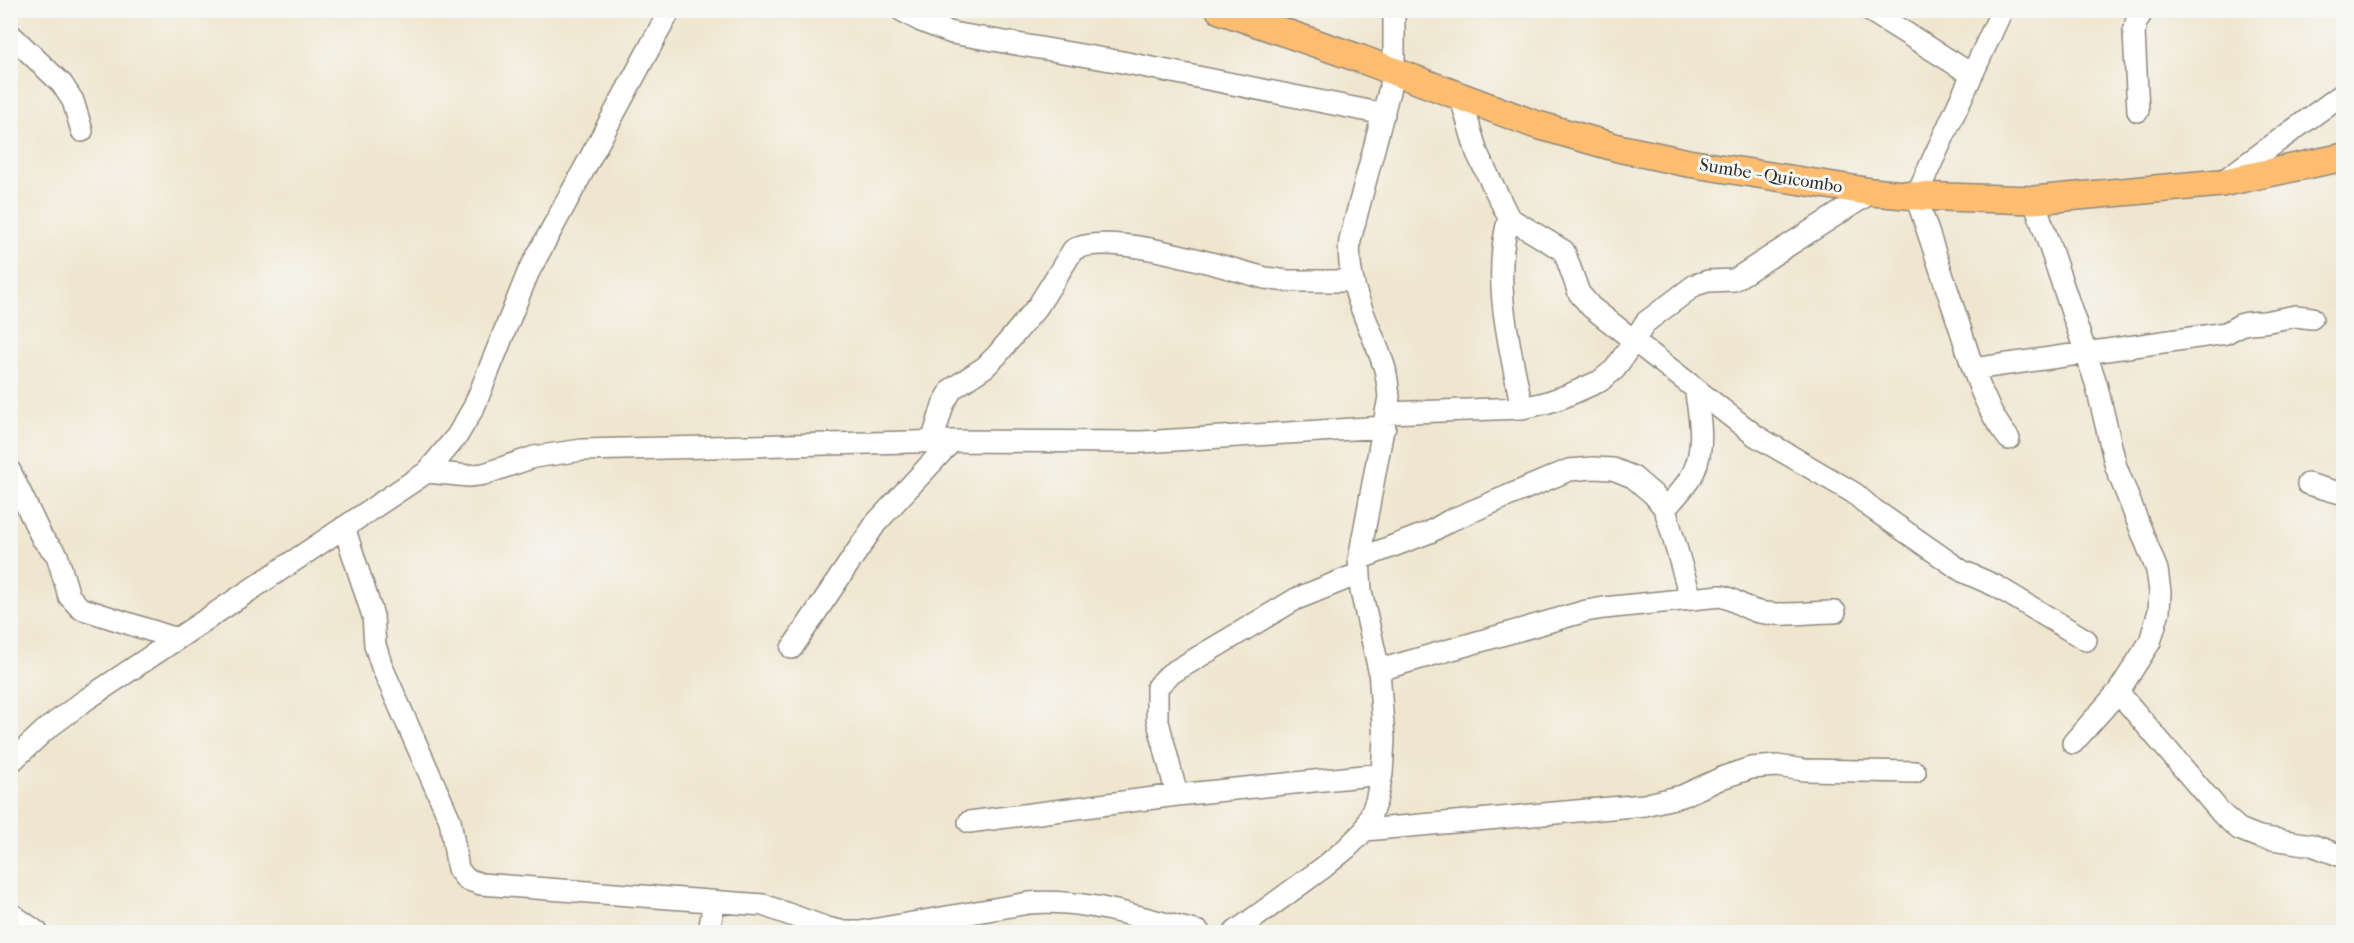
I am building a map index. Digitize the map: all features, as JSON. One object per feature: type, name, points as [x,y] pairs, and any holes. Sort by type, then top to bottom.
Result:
[{"type":"main road","name":"Sumbe - Quicombo","points":[[1220,10],[1460,95],[1534,124],[1618,148],[1688,163],[1872,192],[1916,196],[2034,200],[2221,183],[2343,157]]},
{"type":"street","points":[[10,763],[44,731],[84,701],[427,472],[457,436],[474,407],[528,273],[670,10]]},
{"type":"street","points":[[901,10],[921,21],[952,33],[1122,62],[1384,114]]},
{"type":"street","points":[[1235,933],[1324,867],[1365,830],[1376,801],[1382,774],[1384,739],[1379,670],[1359,567],[1389,397],[1386,371],[1351,281],[1347,260],[1350,240],[1394,72],[1394,10]]},
{"type":"street","points":[[1869,10],[1971,74]]},
{"type":"street","points":[[2002,10],[1916,196],[1973,369],[1989,408],[2009,439]]},
{"type":"street","points":[[2138,111],[2134,32],[2143,10]]},
{"type":"street","points":[[10,34],[62,84],[73,101],[82,131]]},
{"type":"street","points":[[2221,183],[2343,93]]},
{"type":"street","points":[[1460,95],[1477,153],[1509,218],[1564,251],[1584,301],[1756,436],[1854,493],[1870,507],[1962,571],[1996,586],[2086,640]]},
{"type":"street","points":[[427,472],[469,476],[484,474],[534,457],[582,450],[942,441],[1142,442],[1521,408],[1545,403],[1600,381],[1615,369],[1651,317],[1695,285],[1708,281],[1734,280],[1872,192]]},
{"type":"street","points":[[2034,200],[2099,391],[2116,467],[2157,570],[2160,592],[2159,611],[2150,642],[2118,692],[2073,743]]},
{"type":"street","points":[[1509,218],[1502,241],[1504,314],[1521,408]]},
{"type":"street","points":[[792,648],[876,523],[942,441],[943,405],[952,389],[985,367],[997,355],[1038,306],[1073,250],[1088,244],[1137,246],[1265,278],[1287,281],[1351,281]]},
{"type":"street","points":[[1973,369],[2226,333],[2248,323],[2296,316],[2312,318]]},
{"type":"street","points":[[1665,509],[1690,480],[1695,469],[1701,425],[1695,388]]},
{"type":"street","points":[[1177,795],[1155,705],[1157,687],[1170,674],[1296,599],[1449,521],[1569,470],[1613,469],[1633,477],[1654,495],[1665,509],[1691,599]]},
{"type":"street","points":[[10,471],[42,538],[57,555],[73,603],[80,608],[177,639]]},
{"type":"street","points":[[2308,484],[2343,494]]},
{"type":"street","points":[[345,527],[373,616],[375,645],[382,667],[450,820],[458,869],[466,879],[481,884],[763,905],[826,927],[861,932],[1029,903],[1053,901],[1075,902],[1199,933]]},
{"type":"street","points":[[1379,670],[1586,611],[1727,597],[1756,612],[1768,614],[1835,612]]},
{"type":"street","points":[[2118,692],[2223,815],[2239,830],[2259,837],[2312,845],[2343,857]]},
{"type":"street","points":[[1365,830],[1644,805],[1682,796],[1724,777],[1751,768],[1777,766],[1804,770],[1915,772]]},
{"type":"street","points":[[969,822],[1177,795],[1382,774]]},
{"type":"street","points":[[709,933],[714,902]]},
{"type":"street","points":[[10,913],[37,933]]}]
